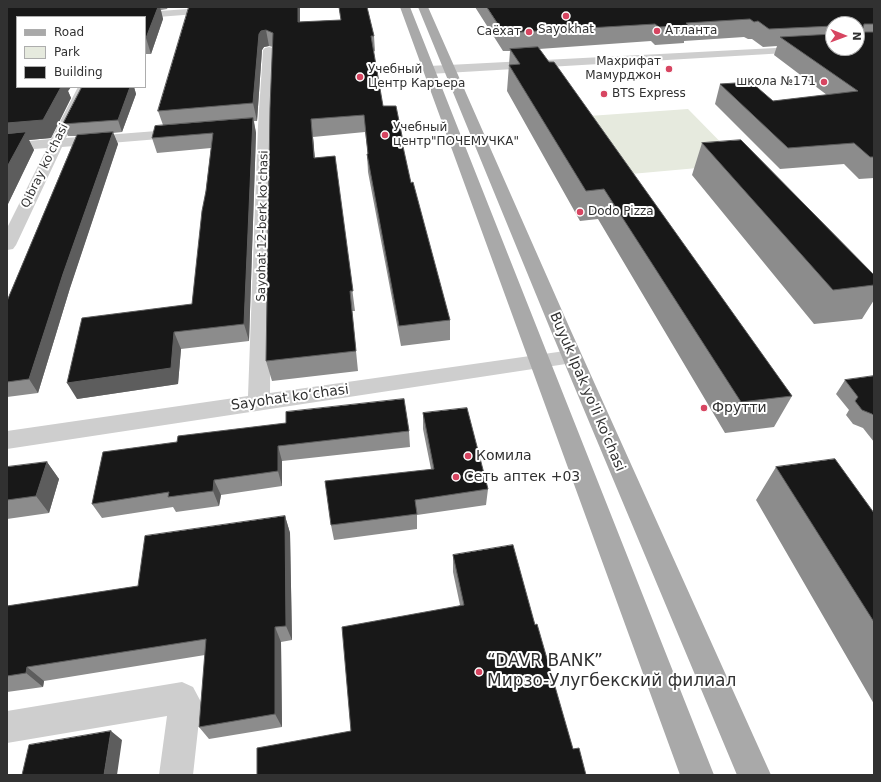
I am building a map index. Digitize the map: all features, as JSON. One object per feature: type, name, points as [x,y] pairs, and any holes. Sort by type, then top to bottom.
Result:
[{"type":"main road","name":"Buyuk Ipak yo'li ko'chasi","points":[[405,7],[439,70],[572,357],[754,775]]},
{"type":"main road","name":"Buyuk Ipak yo'li ko'chasi","points":[[423,7],[439,70],[539,362],[697,775]]},
{"type":"street","points":[[118,16],[123,7]]},
{"type":"street","points":[[133,16],[226,10]]},
{"type":"street","points":[[439,70],[825,48]]},
{"type":"street","name":"Sayohat 12-berk ko'chasi","points":[[259,403],[258,127],[269,50]]},
{"type":"street","name":"Qibray ko'chasi","points":[[7,245],[84,88]]},
{"type":"street","points":[[7,147],[196,132]]},
{"type":"street","name":"Sayohat koʻchasi","points":[[7,440],[572,357]]},
{"type":"street","points":[[7,727],[160,700],[182,698],[185,702],[176,775]]},
{"type":"green space","points":[[688,109],[742,164],[631,174],[589,116]]},
{"type":"building","points":[[7,7],[158,7],[146,38],[146,16],[16,16],[16,88],[60,88],[43,120],[7,123]]},
{"type":"building","points":[[189,7],[298,7],[298,22],[341,20],[339,7],[367,7],[374,36],[371,36],[383,106],[396,106],[411,183],[413,182],[450,320],[399,326],[367,154],[364,115],[311,119],[314,158],[335,156],[353,291],[350,291],[356,351],[266,361],[270,108],[273,33],[266,30],[261,31],[259,34],[253,103],[158,111]]},
{"type":"building","points":[[487,7],[874,7],[874,24],[865,24],[865,16],[825,16],[825,26],[769,29],[758,21],[754,22],[750,19],[686,23],[688,25],[659,27],[655,24],[504,33]]},
{"type":"building","points":[[865,32],[874,32],[874,157],[870,157],[854,143],[788,148],[720,84],[751,82],[773,101],[858,91],[780,37],[825,34],[825,56],[865,56]]},
{"type":"building","points":[[538,47],[549,62],[554,62],[792,396],[741,402],[604,189],[586,191],[509,65],[520,64],[510,49]]},
{"type":"building","points":[[81,88],[130,88],[118,120],[63,124]]},
{"type":"building","points":[[253,118],[244,324],[174,332],[171,368],[67,383],[82,318],[192,304],[202,211],[213,133],[152,138],[155,126]]},
{"type":"building","points":[[26,132],[7,167],[7,134]]},
{"type":"building","points":[[113,132],[63,274],[29,379],[7,382],[7,301],[77,135]]},
{"type":"building","points":[[741,140],[874,275],[874,285],[833,290],[702,143]]},
{"type":"building","points":[[874,376],[874,416],[862,410],[855,401],[858,397],[845,380]]},
{"type":"building","points":[[404,399],[409,431],[278,446],[278,471],[214,480],[213,491],[168,497],[169,492],[92,504],[103,452],[177,442],[178,436],[286,423],[286,412]]},
{"type":"building","points":[[467,408],[488,489],[415,500],[417,514],[331,525],[325,481],[434,469],[423,413]]},
{"type":"building","points":[[835,459],[874,513],[874,622],[776,467]]},
{"type":"building","points":[[47,462],[36,496],[7,500],[7,467]]},
{"type":"building","points":[[285,516],[286,626],[275,627],[275,714],[199,727],[206,639],[27,667],[26,673],[7,676],[7,606],[138,586],[145,536]]},
{"type":"building","points":[[513,545],[535,625],[537,624],[573,749],[579,748],[586,775],[257,775],[257,748],[351,731],[342,627],[464,605],[453,555]]},
{"type":"building","points":[[111,731],[104,775],[22,775],[29,745]]},
{"type":"place","name":"Sayokhat","points":[[566,16]]},
{"type":"place","name":"Атланта","points":[[657,31]]},
{"type":"place","name":"Саёхат","points":[[529,32]]},
{"type":"place","name":"Махрифат Мамурджон","points":[[669,69]]},
{"type":"place","name":"Учебный Центр Каръера","points":[[360,77]]},
{"type":"place","name":"школа №171","points":[[824,82]]},
{"type":"place","name":"BTS Express","points":[[604,94]]},
{"type":"place","name":"Учебный центр\"ПОЧЕМУЧКА\"","points":[[385,135]]},
{"type":"place","name":"Dodo Pizza","points":[[580,212]]},
{"type":"place","name":"Фрутти","points":[[704,408]]},
{"type":"place","name":"Комила","points":[[468,456]]},
{"type":"place","name":"Сеть аптек +03","points":[[456,477]]},
{"type":"place","name":"“DAVR BANK” Мирзо-Улугбекский филиал","points":[[479,672]]}]
